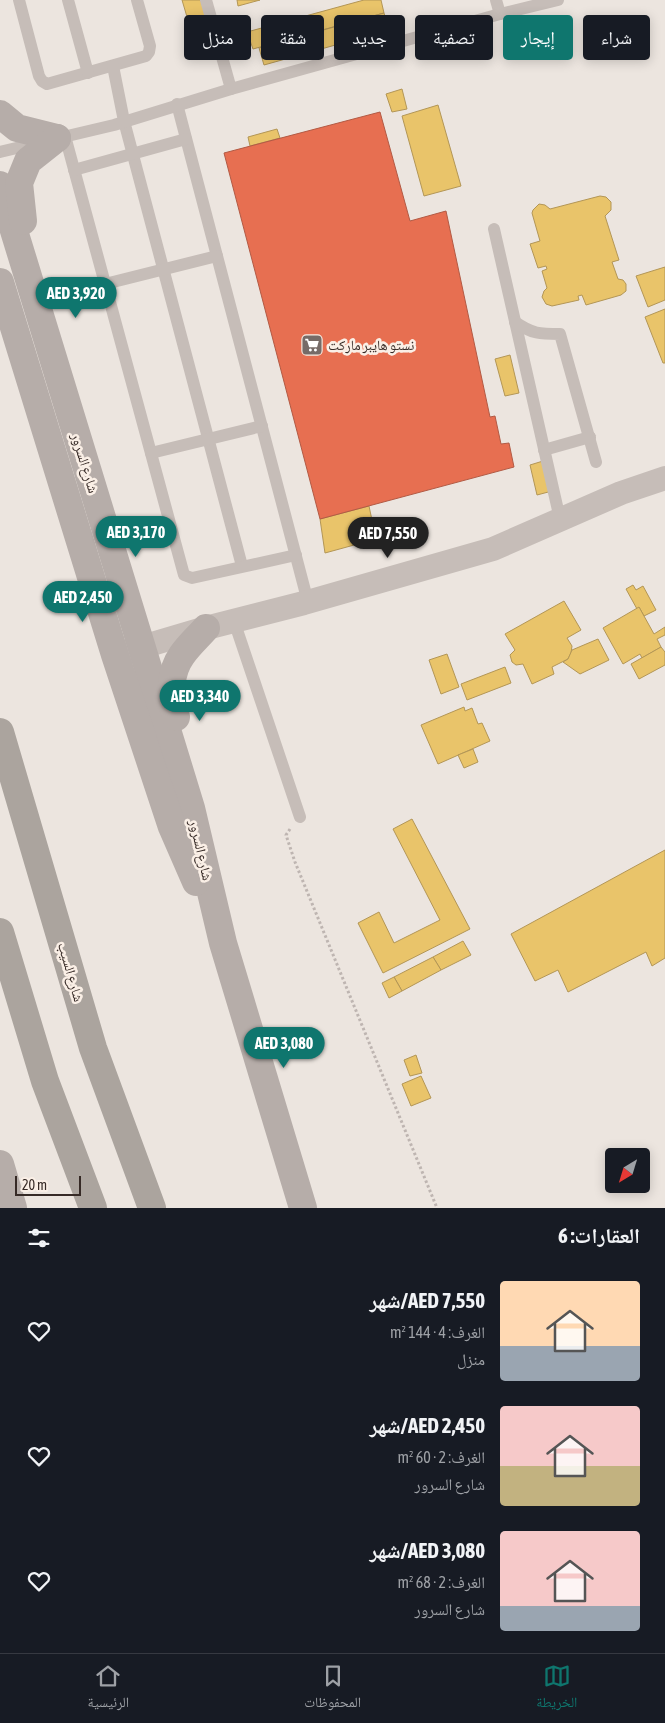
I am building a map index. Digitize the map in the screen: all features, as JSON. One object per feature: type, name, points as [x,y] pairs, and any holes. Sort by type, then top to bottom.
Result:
[{"type":"highway","name":"شارع السيب","points":[[0,732],[93,1048],[152,1208]]},
{"type":"highway","points":[[0,932],[83,1208]]},
{"type":"highway","points":[[46,1081],[93,1208]]},
{"type":"street","points":[[0,114],[17,128],[61,137]]},
{"type":"street","points":[[61,137],[28,161],[19,183],[22,214],[31,248],[98,459],[93,490]]},
{"type":"street","name":"شارع السرور","points":[[0,185],[191,808],[223,943],[303,1208]]},
{"type":"street","name":"شارع السرور","points":[[0,282],[115,656],[172,827],[223,943]]},
{"type":"street","points":[[115,656],[206,628],[308,602],[492,548],[621,493],[665,478]]},
{"type":"street","points":[[191,808],[194,773],[173,706],[171,680],[181,656],[206,628]]},
{"type":"street","points":[[0,1164],[13,1208]]},
{"type":"lane","points":[[19,0],[39,76],[46,84],[146,56],[150,46],[137,0]]},
{"type":"lane","points":[[68,0],[88,73]]},
{"type":"lane","points":[[206,0],[231,89]]},
{"type":"lane","points":[[496,0],[500,14]]},
{"type":"lane","points":[[0,152],[124,121],[177,104],[500,14],[558,0]]},
{"type":"lane","points":[[113,66],[124,121],[242,566]]},
{"type":"lane","points":[[177,104],[308,602]]},
{"type":"lane","points":[[61,137],[74,170],[184,575],[192,578],[296,555]]},
{"type":"lane","points":[[74,170],[186,139]]},
{"type":"lane","points":[[494,229],[560,519]]},
{"type":"lane","points":[[105,284],[217,256]]},
{"type":"lane","points":[[515,322],[528,331],[535,333],[560,334],[596,462]]},
{"type":"lane","points":[[151,452],[262,426]]},
{"type":"lane","points":[[544,450],[590,438]]},
{"type":"lane","points":[[234,621],[300,817]]},
{"type":"path","points":[[300,817],[286,834],[294,862],[437,1208]]},
{"type":"building: سكن","points":[[182,0],[201,0],[206,15],[186,15]]},
{"type":"building: سكن","points":[[237,0],[260,0],[238,6]]},
{"type":"building: سكن","points":[[364,0],[381,0],[384,13],[377,15],[334,15],[334,27],[324,29],[324,15],[309,15]]},
{"type":"building: سكن","points":[[334,27],[334,45],[324,48],[324,30]]},
{"type":"building: سكن","points":[[261,28],[261,47],[253,49],[251,31]]},
{"type":"building: سكن","points":[[263,60],[282,60],[264,65]]},
{"type":"building: سكن","points":[[402,89],[407,109],[392,112],[386,94]]},
{"type":"building: سكن","points":[[438,105],[461,186],[424,196],[402,116]]},
{"type":"building: سكن","points":[[277,129],[280,138],[250,146],[248,137]]},
{"type":"building: سكن","points":[[600,196],[606,197],[611,202],[611,210],[605,216],[619,260],[612,262],[618,279],[623,280],[626,284],[626,291],[621,295],[586,305],[582,295],[578,296],[579,300],[552,306],[546,304],[542,297],[547,288],[542,271],[547,269],[546,266],[538,268],[530,244],[540,241],[532,213],[533,210],[539,204],[545,205],[550,209]]},
{"type":"building: سكن","points":[[665,267],[665,300],[648,307],[636,276]]},
{"type":"building: سكن","points":[[665,309],[665,363],[663,363],[645,317]]},
{"type":"building: سكن","points":[[510,355],[519,393],[505,396],[495,359]]},
{"type":"building: سكن","points":[[543,461],[552,491],[537,495],[530,465]]},
{"type":"building: سكن","points":[[369,506],[376,539],[325,553],[320,519]]},
{"type":"building: سكن","points":[[633,585],[636,590],[643,586],[656,610],[644,616],[639,607],[637,609],[626,589]]},
{"type":"building: سكن","points":[[564,601],[581,630],[567,638],[572,646],[568,659],[552,667],[554,674],[532,684],[523,664],[516,665],[512,662],[510,655],[515,650],[505,634]]},
{"type":"building: سكن","points":[[639,607],[654,634],[665,627],[665,635],[657,639],[661,647],[642,658],[640,654],[623,664],[603,628]]},
{"type":"building: سكن","points":[[598,639],[609,660],[580,674],[563,662],[568,659],[572,650]]},
{"type":"building: سكن","points":[[661,647],[665,652],[665,665],[639,679],[631,664]]},
{"type":"building: سكن","points":[[447,654],[459,687],[441,694],[429,660]]},
{"type":"building: سكن","points":[[505,667],[511,683],[467,700],[461,684]]},
{"type":"building: سكن","points":[[464,707],[465,711],[472,708],[478,724],[482,723],[490,741],[438,764],[421,725]]},
{"type":"building: سكن","points":[[473,749],[478,762],[464,768],[458,755]]},
{"type":"building: سكن","points":[[412,819],[470,929],[383,973],[358,923],[379,912],[394,943],[440,920],[393,829]]},
{"type":"building: سكن","points":[[665,850],[665,958],[652,966],[646,952],[568,992],[558,970],[535,981],[511,934]]},
{"type":"building: سكن","points":[[463,941],[471,955],[441,970],[433,957]]},
{"type":"building: سكن","points":[[433,957],[441,970],[402,991],[394,977]]},
{"type":"building: سكن","points":[[394,977],[402,991],[389,998],[382,983]]},
{"type":"building: سكن","points":[[416,1055],[422,1073],[410,1076],[404,1060]]},
{"type":"building: سكن","points":[[421,1076],[431,1098],[411,1106],[402,1084]]},
{"type":"building: متاجر","points":[[380,112],[410,221],[446,211],[490,417],[495,416],[501,444],[509,443],[514,467],[320,519],[224,153]]},
{"type":"place","name":"نستو هايبر ماركت","points":[[312,345]]}]
